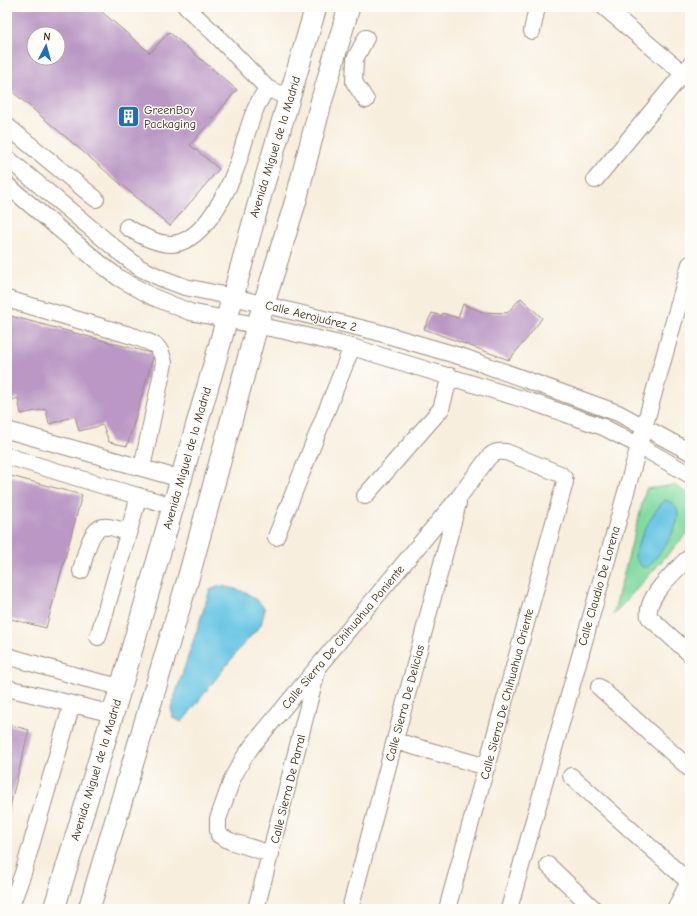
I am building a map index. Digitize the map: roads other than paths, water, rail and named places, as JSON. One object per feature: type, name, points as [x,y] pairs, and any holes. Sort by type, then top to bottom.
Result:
[{"type":"main road","name":"Avenida Miguel de la Madrid","points":[[54,909],[122,686],[233,297],[260,194],[290,99],[316,7]]},
{"type":"main road","points":[[89,909],[188,579],[257,326],[296,200],[322,99],[349,7]]},
{"type":"street","points":[[186,7],[214,33],[267,88],[290,99]]},
{"type":"street","points":[[532,31],[537,7]]},
{"type":"street","points":[[595,180],[688,72],[609,9]]},
{"type":"street","points":[[366,38],[354,59],[354,82],[366,100]]},
{"type":"street","points":[[127,227],[160,243],[172,244],[182,242],[194,236],[205,224],[221,201],[230,183],[256,109],[267,88]]},
{"type":"street","points":[[7,126],[96,199]]},
{"type":"street","name":"Calle Aerojuárez 2","points":[[7,158],[140,268],[174,283],[197,290],[264,304],[377,332],[466,358],[618,413],[690,452]]},
{"type":"street","name":"Calle Aerojuárez 2","points":[[7,185],[102,265],[119,278],[153,297],[190,312],[285,331],[352,347],[450,376],[575,417],[603,427],[690,475]]},
{"type":"street","name":"Calle Claudio De Lorena","points":[[509,909],[690,264]]},
{"type":"street","points":[[190,312],[197,290]]},
{"type":"street","points":[[7,299],[156,344],[162,352],[164,363],[142,468]]},
{"type":"street","points":[[276,538],[352,347]]},
{"type":"street","points":[[365,496],[441,409],[450,376]]},
{"type":"street","points":[[7,430],[181,479]]},
{"type":"street","name":"Calle Sierra De Chihuahua Poniente","points":[[271,854],[230,841],[219,835],[218,830],[218,819],[233,777],[252,746],[459,497],[482,465],[494,452],[506,452],[564,478]]},
{"type":"street","points":[[7,456],[173,506]]},
{"type":"street","name":"Calle Sierra De Chihuahua Oriente","points":[[447,909],[561,498],[564,478]]},
{"type":"street","points":[[98,637],[139,496]]},
{"type":"street","name":"Calle Sierra De Delicias","points":[[350,909],[459,497]]},
{"type":"street","points":[[81,571],[91,538],[98,529],[103,527],[128,533]]},
{"type":"street","points":[[690,557],[685,560],[653,597],[648,612],[649,617],[690,654]]},
{"type":"street","points":[[7,656],[87,679],[122,686]]},
{"type":"street","name":"Calle Sierra De Parral","points":[[256,909],[318,668]]},
{"type":"street","points":[[599,687],[690,769]]},
{"type":"street","points":[[7,688],[113,714]]},
{"type":"street","points":[[10,909],[23,873],[72,704]]},
{"type":"street","points":[[395,741],[487,767]]},
{"type":"street","points":[[571,776],[689,881],[675,909]]},
{"type":"street","points":[[548,865],[594,909]]},
{"type":"water","points":[[665,500],[674,505],[678,512],[677,521],[668,542],[661,552],[648,567],[642,567],[635,557],[636,550],[651,519]]},
{"type":"water","points":[[220,586],[233,588],[256,599],[265,609],[261,625],[240,648],[182,722],[173,718],[171,708],[210,590]]},
{"type":"place","name":"GreenBay Packaging","points":[[128,117]]}]
